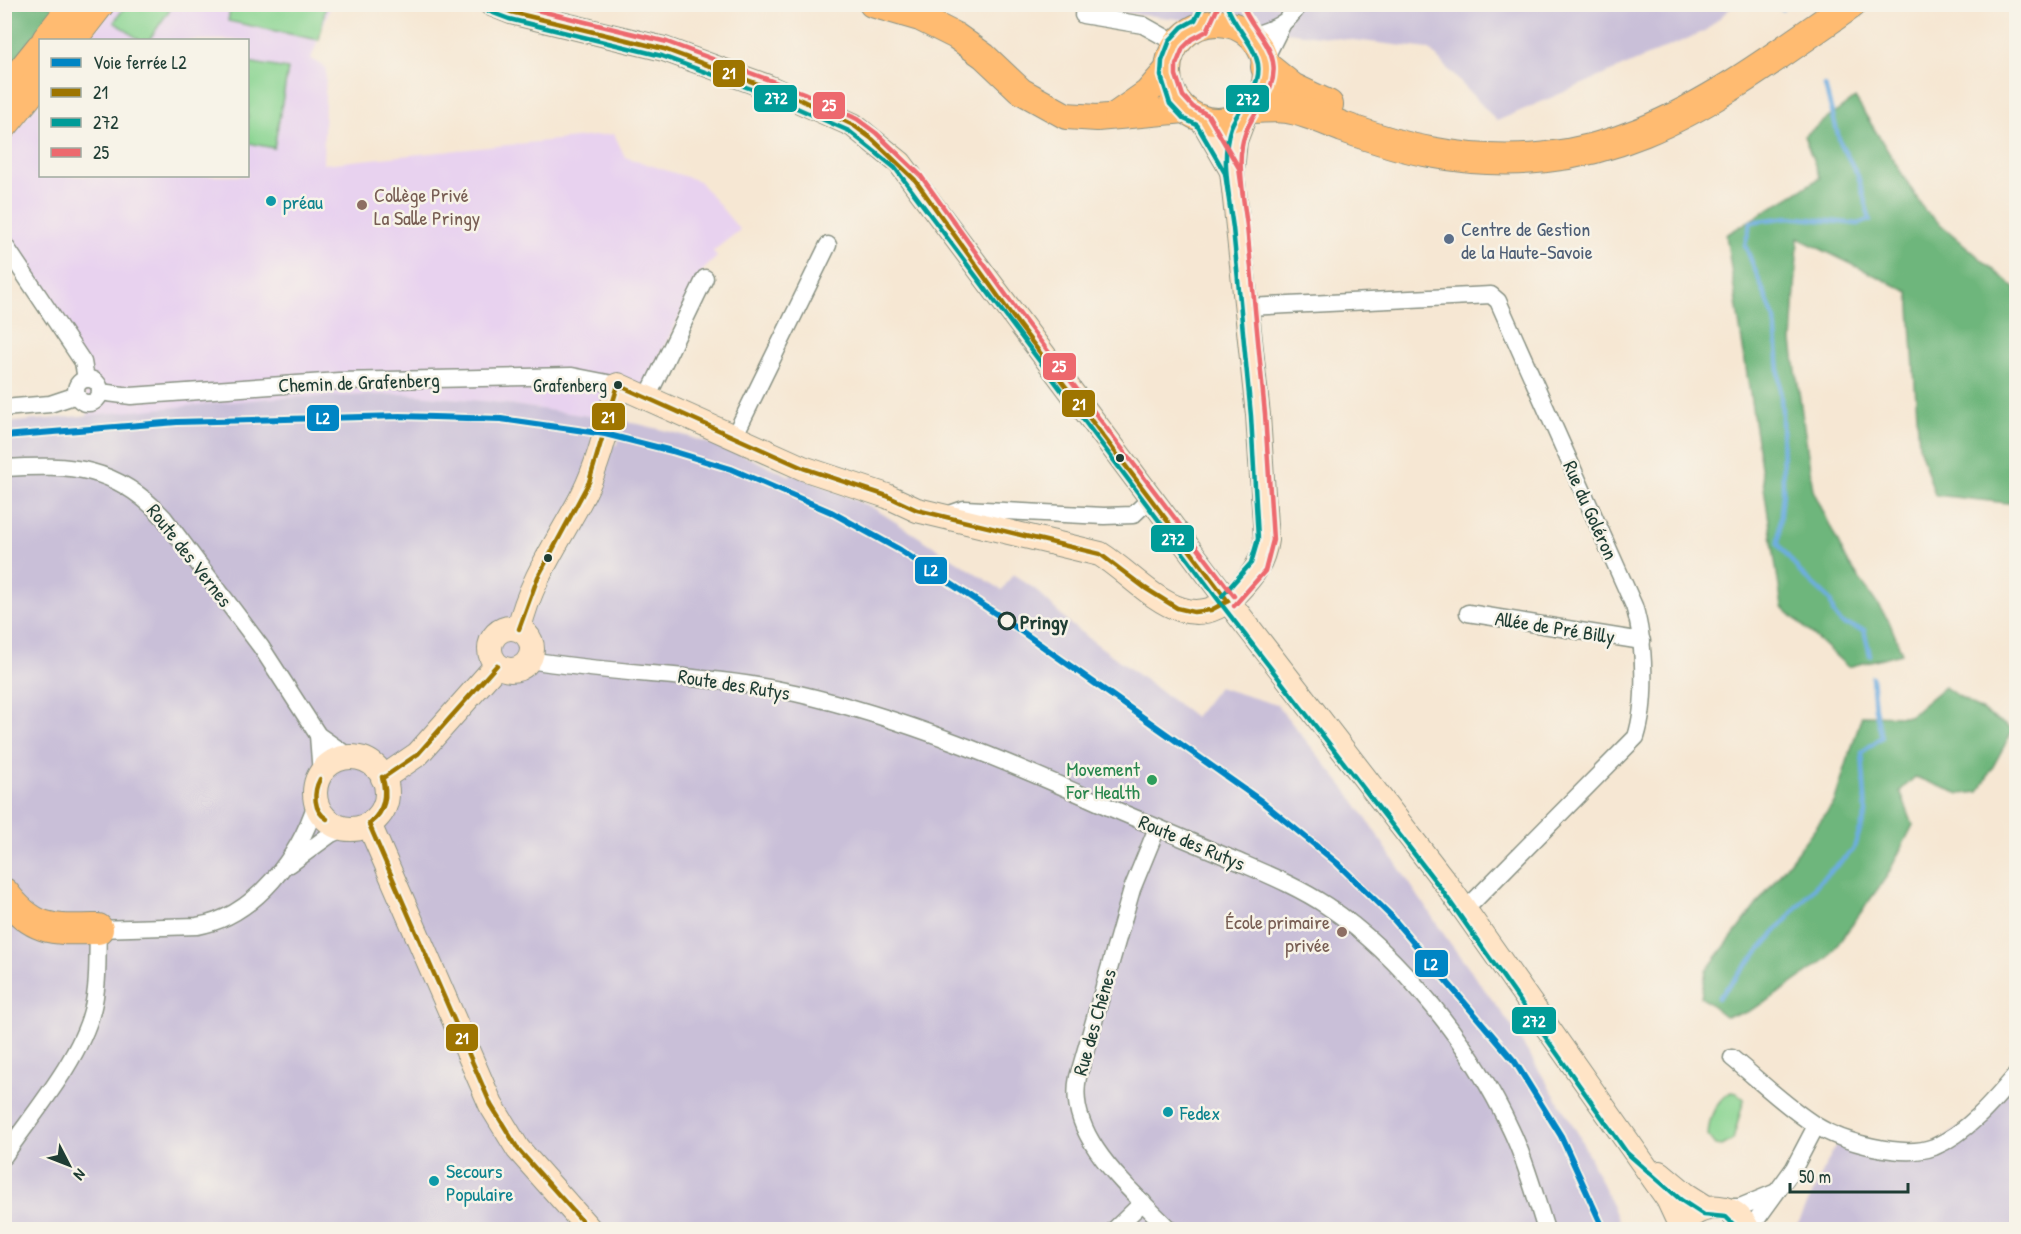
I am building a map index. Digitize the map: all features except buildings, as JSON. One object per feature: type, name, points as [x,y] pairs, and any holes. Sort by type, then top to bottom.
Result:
[{"type":"highway","points":[[48,39],[75,4]]},
{"type":"highway","points":[[72,39],[99,4]]},
{"type":"highway","points":[[1266,63],[1286,84],[1307,96],[1401,132],[1463,144],[1542,145],[1593,137],[1659,112],[1724,75],[1828,4]]},
{"type":"highway","points":[[1248,110],[1291,108],[1388,142],[1452,156],[1518,160],[1580,153],[1634,137],[1685,114],[1718,95],[1851,4]]},
{"type":"highway","points":[[4,94],[39,50]]},
{"type":"highway","points":[[4,124],[39,80]]},
{"type":"highway","points":[[4,893],[17,911],[32,922],[49,929],[98,929]]},
{"type":"main road","points":[[872,4],[920,18],[956,36],[984,56],[1021,91],[1056,112],[1080,119],[1117,114],[1194,115],[1225,121],[1248,110],[1262,92],[1266,63],[1234,4]]},
{"type":"main road","points":[[1117,114],[1147,93],[1168,69],[1177,44],[1206,15],[1249,34]]},
{"type":"main road","points":[[1168,69],[1173,94],[1194,115]]},
{"type":"street","points":[[491,4],[511,12],[664,49],[801,100],[846,121],[872,139],[915,180],[1013,317],[1466,910],[1673,1207],[1682,1229]]},
{"type":"street","points":[[1249,34],[1283,23],[1294,14],[1299,4]]},
{"type":"street","points":[[1083,15],[1143,26],[1177,44]]},
{"type":"street","points":[[1266,63],[1283,23]]},
{"type":"street","points":[[519,628],[525,603],[584,494],[596,465],[618,385],[733,439],[803,468],[941,518],[1061,543],[1100,554],[1122,568],[1162,601],[1179,610],[1202,612],[1228,601],[1255,572],[1263,557],[1266,540],[1248,307],[1232,171],[1235,141],[1248,110]]},
{"type":"street","points":[[1194,115],[1232,171]]},
{"type":"street","points":[[4,244],[83,362],[86,379]]},
{"type":"street","points":[[733,439],[828,245]]},
{"type":"street","points":[[647,398],[705,278]]},
{"type":"street","name":"Rue du Goléron","points":[[1248,307],[1491,295],[1498,301],[1634,606],[1642,641],[1641,722],[1636,737],[1466,910]]},
{"type":"street","name":"Chemin de Grafenberg","points":[[100,392],[131,396],[339,381],[560,376],[595,378],[618,385]]},
{"type":"street","points":[[86,379],[93,380],[99,385],[100,392],[97,399],[90,403],[82,401],[77,395],[76,388],[86,379]]},
{"type":"street","points":[[4,408],[50,404],[77,395]]},
{"type":"street","name":"Route des Vernes","points":[[4,468],[45,466],[77,468],[107,475],[147,500],[164,518],[261,647],[318,735],[351,758]]},
{"type":"street","points":[[941,518],[964,509],[1099,516],[1133,515],[1151,498]]},
{"type":"street","name":"Allée de Pré Billy","points":[[1468,613],[1642,641]]},
{"type":"street","points":[[505,628],[519,628],[528,634],[532,644],[530,660],[522,668],[512,670],[497,665],[490,654],[494,637],[505,628]]},
{"type":"street","name":"Route des Rutys","points":[[530,660],[584,669],[702,676],[795,693],[884,716],[1027,770],[1283,881],[1325,904],[1380,949],[1434,1011],[1490,1090],[1520,1151],[1546,1230]]},
{"type":"street","points":[[383,778],[418,754],[497,665]]},
{"type":"street","name":"Route des Vernes","points":[[318,735],[321,774]]},
{"type":"street","points":[[4,1156],[52,1087],[91,1014],[96,991],[98,929],[212,924],[248,905],[275,876],[303,836],[316,803],[315,790],[321,774],[333,762],[351,758],[368,762],[383,778],[386,790],[385,803],[379,815],[361,828],[343,828],[327,821],[316,803]]},
{"type":"street","points":[[369,824],[491,1105],[518,1149],[590,1230]]},
{"type":"street","points":[[275,876],[331,834],[343,828]]},
{"type":"street","name":"Rue des Chênes","points":[[1157,828],[1132,889],[1077,1084],[1079,1112],[1094,1144],[1170,1230]]},
{"type":"street","points":[[1732,1058],[1816,1126],[1870,1146],[1908,1153],[1935,1146],[1962,1129],[1998,1096],[2016,1075]]},
{"type":"street","points":[[1633,1149],[1678,1189],[1714,1208],[1736,1214],[1748,1230],[1794,1168],[1816,1126]]},
{"type":"street","points":[[1682,1229],[1692,1215],[1714,1208],[1740,1207],[1774,1192]]},
{"type":"street","points":[[1113,1230],[1143,1202]]},
{"type":"shaded area","name":"Collège Privé La Salle Pringy","points":[[116,5],[331,5],[311,59],[326,68],[323,164],[614,134],[625,157],[699,181],[740,230],[713,251],[717,257],[703,270],[640,395],[595,417],[492,402],[406,394],[273,398],[88,416],[83,362],[5,242],[4,148],[39,101],[39,177],[249,177],[249,39],[89,39]]},
{"type":"shaded area","points":[[1061,5],[1734,5],[1705,31],[1497,121],[1429,49]]},
{"type":"shaded area","points":[[406,394],[492,402],[595,417],[591,439],[617,445],[622,420],[687,436],[743,455],[790,476],[792,472],[875,509],[1002,590],[1013,574],[1036,590],[1071,625],[1195,717],[1218,687],[1277,705],[1351,796],[1447,939],[1511,1025],[1579,1135],[1623,1229],[5,1230],[5,423],[273,398]]},
{"type":"shaded area","points":[[2016,1085],[2016,1229],[1795,1230],[1837,1142],[1892,1161],[1918,1158]]},
{"type":"green space","points":[[126,4],[173,5],[150,39],[139,39],[114,22]]},
{"type":"green space","points":[[231,4],[326,5],[319,40],[228,21]]},
{"type":"green space","points":[[5,5],[62,5],[5,76]]},
{"type":"green space","points":[[249,62],[288,69],[274,148],[249,143]]},
{"type":"green space","points":[[1855,98],[1925,211],[2016,289],[2016,504],[1935,495],[1919,446],[1909,292],[1798,238],[1792,342],[1813,490],[1847,561],[1889,621],[1902,653],[1848,667],[1782,607],[1726,235],[1820,178],[1804,136]]},
{"type":"green space","points":[[1944,687],[2013,730],[1979,792],[1960,794],[1915,777],[1900,791],[1913,825],[1887,876],[1828,958],[1766,1002],[1745,1013],[1725,1016],[1701,997],[1706,971],[1834,803],[1862,715],[1909,716]]},
{"type":"green space","points":[[1731,1092],[1737,1093],[1744,1099],[1733,1140],[1722,1146],[1715,1145],[1708,1136],[1711,1117],[1721,1100]]},
{"type":"waterway","points":[[1779,4],[1782,9]]},
{"type":"waterway","points":[[1825,86],[1840,142],[1858,176],[1870,220],[1858,224],[1789,217],[1751,222],[1745,245],[1775,320],[1782,412],[1783,492],[1778,544],[1800,572],[1830,600],[1834,615],[1843,624],[1864,630],[1870,655]]},
{"type":"waterway","points":[[1718,998],[1819,882],[1853,850],[1866,814],[1862,752],[1882,737],[1875,709],[1872,677]]},
{"type":"rail line","name":"L2","points":[[4,436],[177,422],[400,416],[501,419],[605,434],[672,451],[731,469],[831,512],[900,550],[1004,619],[1261,801],[1337,863],[1390,915],[1515,1062],[1561,1136],[1604,1230]]},
{"type":"transit line","name":"21","points":[[492,4],[511,12],[664,49],[801,100],[853,125],[872,139],[915,180],[1013,317],[1228,601]]},
{"type":"transit line","name":"25","points":[[512,4],[667,42],[804,93],[857,119],[876,133],[921,176],[1019,313],[1234,596]]},
{"type":"transit line","name":"272","points":[[1203,4],[1195,20],[1182,27],[1170,40],[1162,61],[1161,76],[1170,104],[1184,119],[1197,125],[1225,173],[1233,228],[1251,416],[1258,539],[1251,563],[1222,596]]},
{"type":"transit line","name":"25","points":[[1242,4],[1271,54],[1274,73],[1268,91],[1245,134],[1241,149],[1243,195]]},
{"type":"transit line","name":"272","points":[[1227,6],[1256,56],[1258,64],[1257,81],[1228,136],[1226,162],[1229,197]]},
{"type":"transit line","name":"25","points":[[1218,7],[1207,31],[1192,39],[1183,48],[1176,65],[1176,75],[1183,96],[1193,107],[1208,115],[1239,168],[1247,226],[1265,414],[1273,540],[1265,571],[1234,606]]},
{"type":"transit line","name":"272","points":[[488,11],[509,19],[662,56],[765,94],[849,131],[895,168],[1222,605],[1439,886],[1627,1153],[1681,1200],[1704,1215],[1726,1217],[1739,1230]]},
{"type":"transit line","name":"21","points":[[519,629],[538,577],[589,482],[618,385],[803,468],[887,496],[917,510],[1100,554],[1145,588],[1177,608],[1194,612],[1211,610],[1228,601]]},
{"type":"transit line","name":"21","points":[[383,778],[418,754],[497,665]]},
{"type":"transit line","name":"21","points":[[370,823],[383,802],[382,777]]},
{"type":"transit line","name":"21","points":[[370,823],[379,814],[384,803],[385,790],[382,777]]},
{"type":"transit line","name":"21","points":[[320,779],[316,790],[316,801],[322,816],[327,819]]},
{"type":"transit line","name":"21","points":[[369,824],[491,1105],[518,1149],[590,1230]]},
{"type":"place","name":"préau","points":[[271,201]]},
{"type":"place","name":"Collège Privé La Salle Pringy","points":[[362,205]]},
{"type":"place","name":"Centre de Gestion de la Haute-Savoie","points":[[1449,239]]},
{"type":"place","name":"Grafenberg","points":[[618,385]]},
{"type":"place","name":"Pringy","points":[[1007,621]]},
{"type":"place","name":"Movement For Health","points":[[1152,780]]},
{"type":"place","name":"École primaire privée","points":[[1342,932]]},
{"type":"place","name":"Fedex","points":[[1168,1112]]},
{"type":"place","name":"Secours Populaire","points":[[434,1181]]}]
